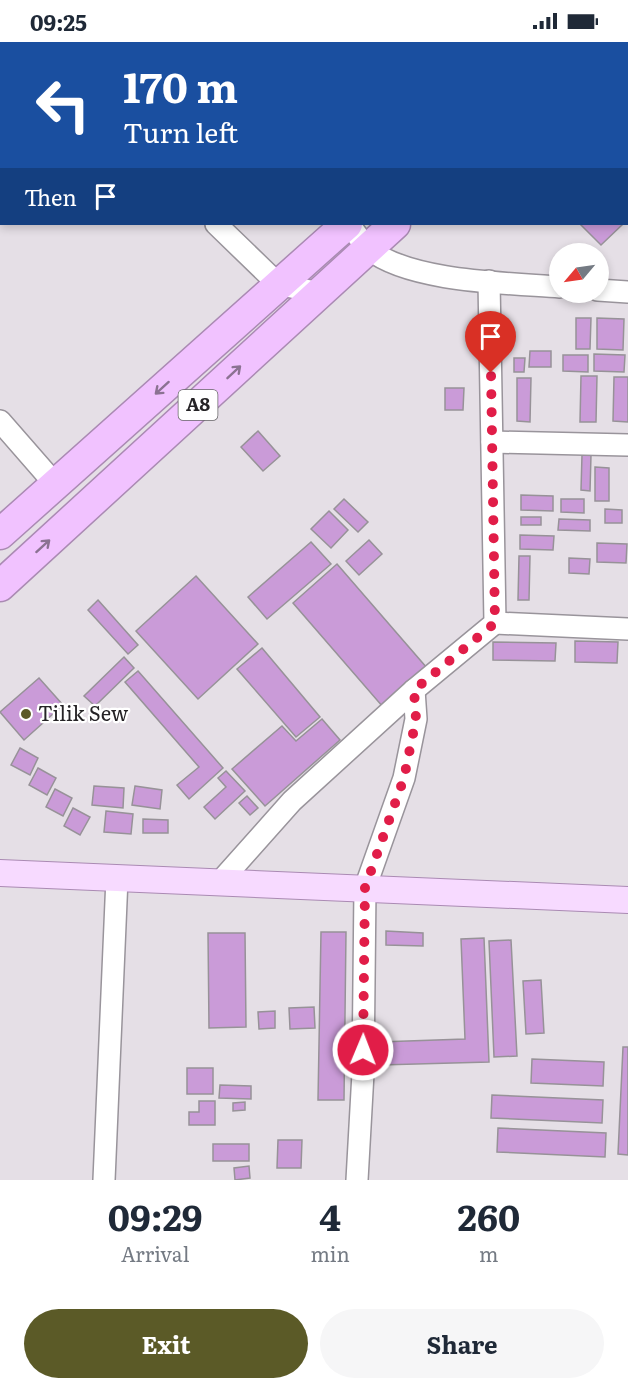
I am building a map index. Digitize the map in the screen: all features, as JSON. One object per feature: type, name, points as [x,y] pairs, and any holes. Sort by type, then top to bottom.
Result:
[{"type":"highway","name":"A8","points":[[0,534],[347,225]]},
{"type":"highway","name":"A8","points":[[0,586],[394,225]]},
{"type":"main road","points":[[0,873],[628,900]]},
{"type":"street","points":[[217,225],[278,284],[319,293]]},
{"type":"street","points":[[349,225],[369,249],[405,269],[489,281],[549,286]]},
{"type":"street","points":[[489,281],[495,623]]},
{"type":"street","points":[[609,291],[628,292]]},
{"type":"street","points":[[0,421],[55,484]]},
{"type":"street","points":[[492,442],[628,445]]},
{"type":"street","points":[[219,883],[292,801],[414,690],[495,623],[628,629]]},
{"type":"street","points":[[357,1180],[363,1062],[365,888],[404,778],[416,719],[414,690]]},
{"type":"street","points":[[104,1180],[117,878]]},
{"type":"building","points":[[581,225],[622,225],[603,243],[599,243]]},
{"type":"building","points":[[576,318],[591,318],[590,349],[576,349]]},
{"type":"building","points":[[597,318],[624,319],[623,350],[597,349]]},
{"type":"building","points":[[530,351],[551,351],[551,367],[529,367]]},
{"type":"building","points":[[594,354],[625,355],[624,372],[594,371]]},
{"type":"building","points":[[563,355],[588,355],[588,372],[563,371]]},
{"type":"building","points":[[514,358],[525,358],[524,372],[514,372]]},
{"type":"building","points":[[581,376],[597,376],[596,422],[580,422]]},
{"type":"building","points":[[614,377],[628,377],[628,422],[613,421]]},
{"type":"building","points":[[517,378],[531,378],[530,422],[517,421]]},
{"type":"building","points":[[445,388],[464,388],[463,410],[445,410]]},
{"type":"building","points":[[258,431],[280,456],[263,471],[241,447]]},
{"type":"building","points":[[582,455],[591,455],[590,491],[581,490]]},
{"type":"building","points":[[595,467],[609,468],[609,501],[595,501]]},
{"type":"building","points":[[521,495],[553,496],[553,511],[521,510]]},
{"type":"building","points":[[344,499],[368,522],[358,532],[334,509]]},
{"type":"building","points":[[561,499],[584,499],[584,513],[561,512]]},
{"type":"building","points":[[605,509],[622,510],[622,523],[605,523]]},
{"type":"building","points":[[329,511],[348,530],[331,548],[311,529]]},
{"type":"building","points":[[521,517],[541,517],[541,525],[521,525]]},
{"type":"building","points":[[559,519],[590,520],[590,531],[558,530]]},
{"type":"building","points":[[520,535],[554,536],[553,550],[520,549]]},
{"type":"building","points":[[369,540],[382,554],[359,575],[346,561]]},
{"type":"building","points":[[311,542],[331,564],[267,619],[248,597]]},
{"type":"building","points":[[597,543],[627,544],[626,563],[597,562]]},
{"type":"building","points":[[519,556],[530,556],[529,600],[518,600]]},
{"type":"building","points":[[569,558],[590,559],[589,574],[569,573]]},
{"type":"building","points":[[337,564],[427,668],[383,707],[293,603]]},
{"type":"building","points":[[196,576],[258,644],[198,699],[136,631]]},
{"type":"building","points":[[98,600],[138,645],[128,654],[88,610]]},
{"type":"building","points":[[575,641],[618,642],[617,663],[575,662]]},
{"type":"building","points":[[493,642],[556,643],[555,661],[493,660]]},
{"type":"building","points":[[262,648],[320,717],[296,737],[237,669]]},
{"type":"building","points":[[124,657],[134,668],[95,706],[84,696]]},
{"type":"building","points":[[138,671],[223,768],[189,799],[177,785],[199,767],[125,682]]},
{"type":"building","points":[[39,678],[63,705],[24,740],[0,712]]},
{"type":"building","points":[[322,719],[340,740],[265,806],[232,769],[282,726],[296,741]]},
{"type":"building","points":[[20,748],[38,758],[30,775],[11,765]]},
{"type":"building","points":[[38,768],[56,778],[47,795],[29,785]]},
{"type":"building","points":[[226,771],[245,791],[215,819],[204,807],[226,787],[218,778]]},
{"type":"building","points":[[94,786],[124,788],[123,808],[92,805]]},
{"type":"building","points":[[135,786],[162,790],[160,809],[132,805]]},
{"type":"building","points":[[55,789],[72,798],[63,816],[46,807]]},
{"type":"building","points":[[247,796],[258,808],[250,815],[239,803]]},
{"type":"building","points":[[73,808],[90,817],[80,835],[64,826]]},
{"type":"building","points":[[106,811],[133,814],[131,834],[104,832]]},
{"type":"building","points":[[143,819],[168,820],[168,833],[143,833]]},
{"type":"building","points":[[386,931],[423,933],[423,946],[386,945]]},
{"type":"building","points":[[321,932],[346,932],[344,1100],[318,1100]]},
{"type":"building","points":[[208,933],[245,933],[246,1027],[209,1028]]},
{"type":"building","points":[[484,938],[489,1062],[380,1065],[379,1042],[465,1039],[461,939]]},
{"type":"building","points":[[511,940],[517,1056],[494,1057],[489,941]]},
{"type":"building","points":[[541,980],[544,1033],[526,1034],[523,981]]},
{"type":"building","points":[[314,1007],[315,1028],[290,1029],[289,1008]]},
{"type":"building","points":[[275,1011],[275,1028],[259,1029],[258,1012]]},
{"type":"building","points":[[623,1047],[628,1047],[628,1155],[618,1154]]},
{"type":"building","points":[[532,1059],[604,1062],[603,1086],[531,1083]]},
{"type":"building","points":[[187,1068],[213,1068],[213,1094],[187,1094]]},
{"type":"building","points":[[220,1085],[251,1086],[251,1099],[219,1098]]},
{"type":"building","points":[[492,1095],[603,1100],[602,1123],[491,1118]]},
{"type":"building","points":[[199,1101],[215,1101],[215,1125],[189,1125],[189,1112],[199,1112]]},
{"type":"building","points":[[245,1102],[245,1110],[233,1111],[233,1103]]},
{"type":"building","points":[[498,1128],[606,1133],[605,1157],[497,1152]]},
{"type":"building","points":[[278,1140],[302,1140],[301,1168],[277,1168]]},
{"type":"building","points":[[213,1144],[249,1144],[249,1161],[213,1161]]},
{"type":"building","points":[[249,1166],[250,1178],[235,1180],[234,1168]]},
{"type":"place","name":"Tilik Sew","points":[[26,714]]},
{"type":"route","points":[[363,1050],[365,888],[404,778],[416,719],[414,690],[495,623],[491,373]]}]
